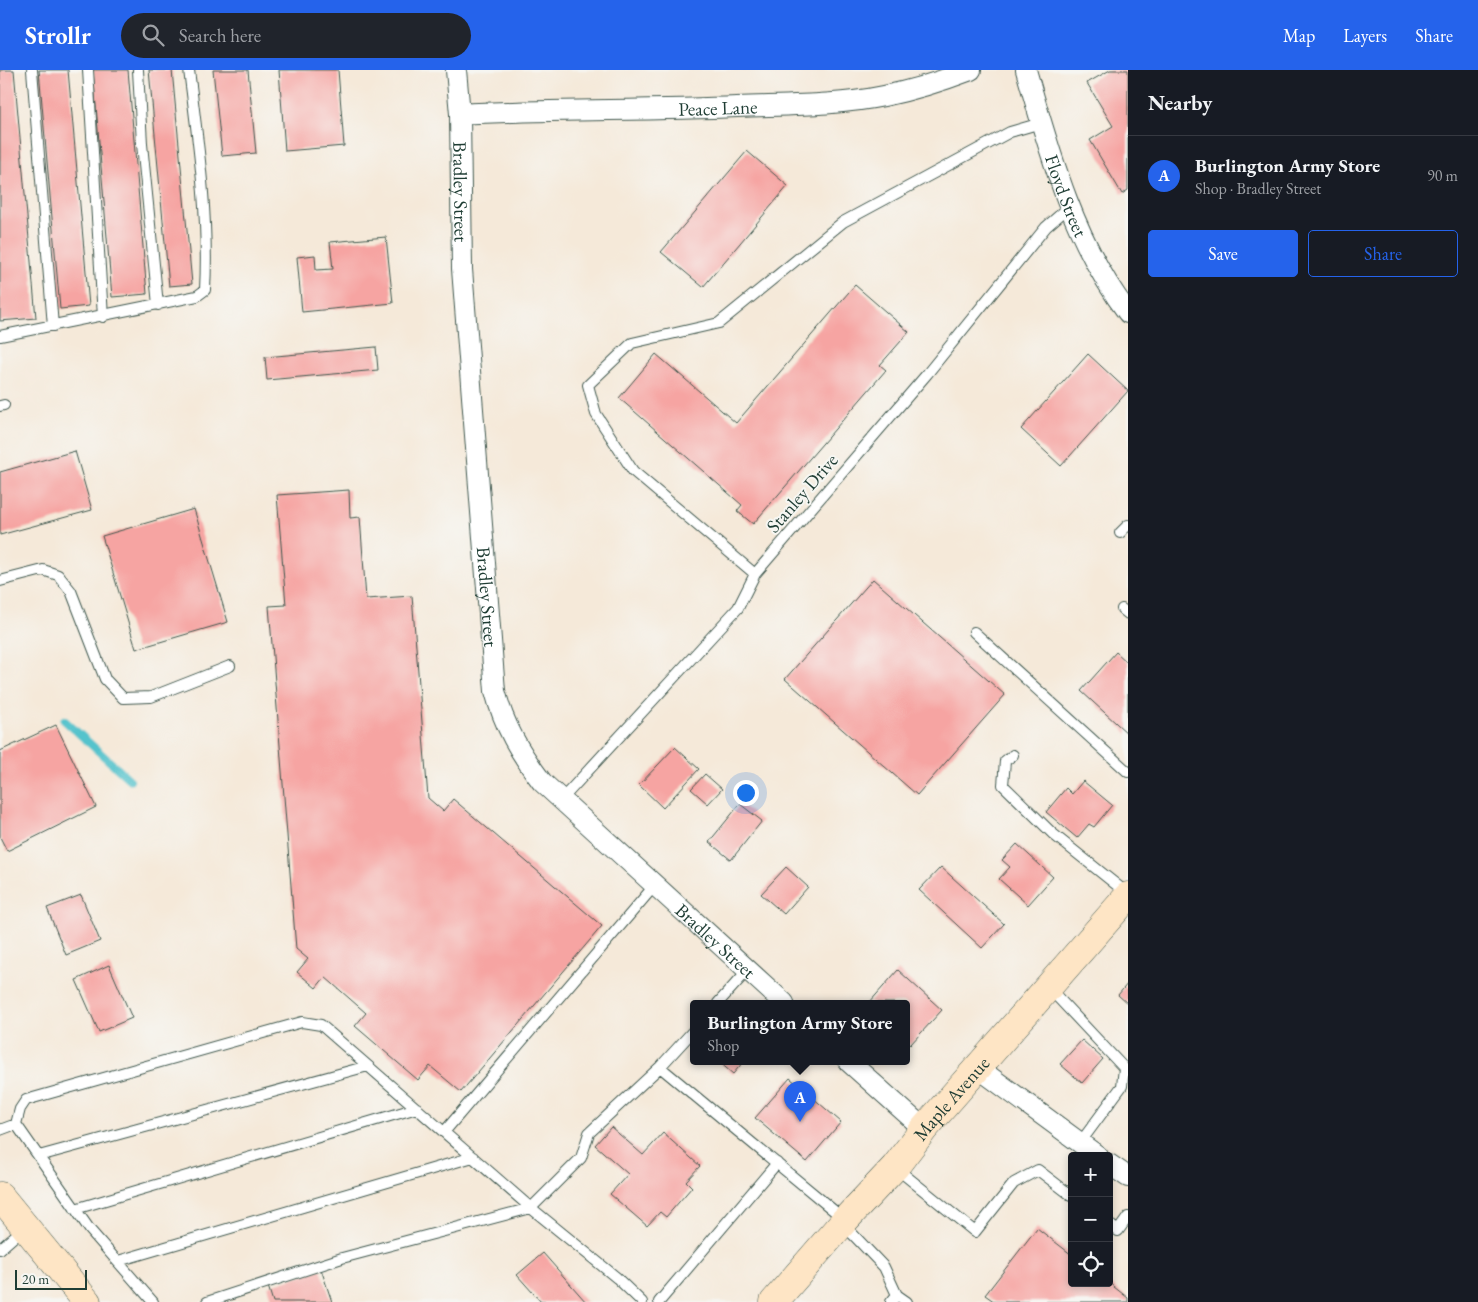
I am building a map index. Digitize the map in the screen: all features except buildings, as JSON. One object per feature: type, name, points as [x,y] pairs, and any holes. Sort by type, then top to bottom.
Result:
[{"type":"main road","name":"Maple Avenue","points":[[774,1302],[844,1222],[896,1167],[924,1129],[1128,895]]},
{"type":"main road","points":[[0,1196],[24,1228],[87,1302]]},
{"type":"street","name":"Bradley Street","points":[[456,70],[460,114],[462,269],[495,691],[500,712],[522,756],[542,782],[781,1000]]},
{"type":"street","name":"Peace Lane","points":[[460,114],[539,110],[672,110],[832,103],[883,96],[934,84],[971,70]]},
{"type":"street","name":"Floyd Street","points":[[1026,70],[1041,123],[1069,207],[1094,259],[1128,313]]},
{"type":"street","points":[[852,1065],[924,1129]]},
{"type":"street","points":[[978,1068],[1092,1152]]},
{"type":"street","points":[[1113,1167],[1128,1177]]},
{"type":"lane","points":[[32,70],[53,326]]},
{"type":"lane","points":[[88,70],[103,317]]},
{"type":"lane","points":[[138,70],[142,144],[158,305]]},
{"type":"lane","points":[[0,336],[158,305],[197,296],[205,290],[207,260],[198,142],[189,70]]},
{"type":"lane","points":[[756,574],[633,471],[596,414],[588,385],[632,343],[719,323],[843,222],[1010,132],[1041,123]]},
{"type":"lane","name":"Stanley Drive","points":[[562,799],[738,608],[756,574],[928,374],[1046,227],[1069,207]]},
{"type":"lane","points":[[1120,533],[1128,525]]},
{"type":"lane","points":[[0,581],[43,570],[58,575],[71,591],[106,679],[123,698],[151,697],[230,666]]},
{"type":"lane","points":[[974,632],[1128,772]]},
{"type":"lane","points":[[1014,756],[1006,761],[1003,785],[1053,834],[1128,895]]},
{"type":"lane","points":[[445,1131],[655,885]]},
{"type":"lane","points":[[721,1000],[748,970]]},
{"type":"lane","points":[[1049,987],[1124,1068],[1122,1086],[1080,1143]]},
{"type":"lane","points":[[153,1302],[90,1230],[16,1124],[20,1108],[26,1100],[302,1022],[321,1025],[445,1131],[531,1208],[617,1278],[642,1302]]},
{"type":"lane","points":[[207,1302],[342,1258],[531,1208],[581,1158],[590,1133],[660,1067],[690,1034]]},
{"type":"lane","points":[[39,1156],[368,1066]]},
{"type":"lane","points":[[660,1067],[777,1163],[844,1222],[884,1267],[894,1298],[907,1302]]},
{"type":"lane","points":[[75,1209],[417,1108]]},
{"type":"lane","points":[[0,1130],[16,1124]]},
{"type":"lane","points":[[118,1262],[473,1157]]},
{"type":"lane","points":[[659,1302],[777,1163]]},
{"type":"lane","points":[[896,1167],[975,1232],[1014,1183],[1038,1170],[1068,1193]]},
{"type":"lane","points":[[1113,1228],[1118,1232],[1128,1218]]},
{"type":"lane","points":[[0,1249],[24,1228]]},
{"type":"waterway","points":[[64,720],[130,780]]},
{"type":"place","name":"Burlington Army Store","points":[[800,1122]]}]
